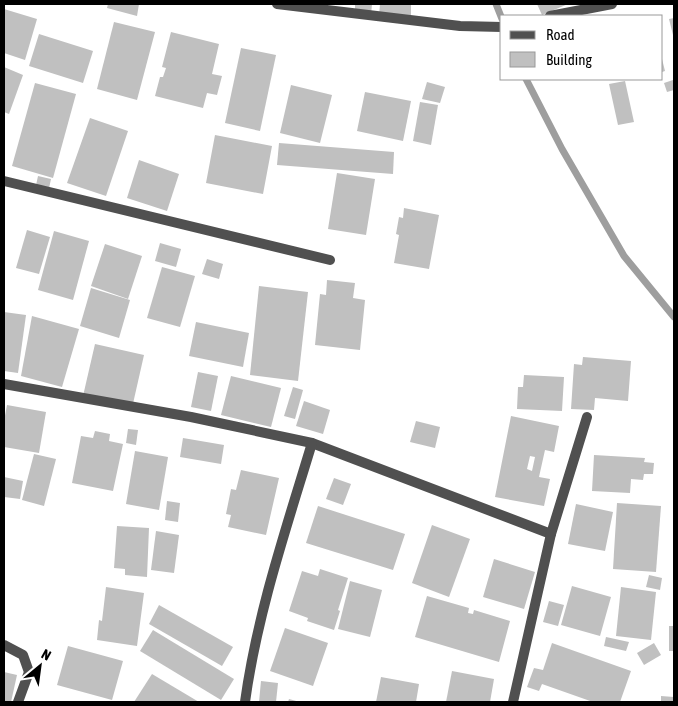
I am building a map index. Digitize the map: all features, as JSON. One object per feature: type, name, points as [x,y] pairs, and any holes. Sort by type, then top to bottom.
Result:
[{"type":"street","points":[[277,4],[460,26],[499,27]]},
{"type":"street","points":[[555,15],[612,4]]},
{"type":"street","points":[[4,181],[330,260]]},
{"type":"street","points":[[4,384],[191,417],[312,443],[551,534]]},
{"type":"street","points":[[513,702],[551,534],[587,417]]},
{"type":"street","points":[[244,702],[267,592],[312,443]]},
{"type":"street","points":[[4,645],[23,655],[29,672],[18,702]]},
{"type":"building","points":[[108,4],[139,4],[137,16],[107,8]]},
{"type":"building","points":[[355,4],[372,4],[371,15],[355,14]]},
{"type":"building","points":[[380,4],[411,4],[411,18],[379,16]]},
{"type":"building","points":[[537,4],[568,4],[542,15]]},
{"type":"building","points":[[4,9],[37,19],[25,60],[4,53]]},
{"type":"building","points":[[674,18],[674,39],[669,19]]},
{"type":"building","points":[[114,22],[155,32],[137,100],[97,89]]},
{"type":"building","points":[[171,32],[219,44],[212,74],[222,76],[217,95],[207,93],[203,108],[155,96],[160,77],[163,77],[166,68],[162,67]]},
{"type":"building","points":[[39,34],[93,51],[83,83],[29,66]]},
{"type":"building","points":[[241,48],[276,55],[260,131],[225,123]]},
{"type":"building","points":[[4,67],[23,75],[9,114],[4,112]]},
{"type":"building","points":[[673,80],[674,90],[667,92],[664,83]]},
{"type":"building","points":[[625,81],[634,122],[618,125],[609,84]]},
{"type":"building","points":[[427,82],[445,87],[440,103],[422,99]]},
{"type":"building","points":[[35,83],[76,94],[53,178],[12,166]]},
{"type":"building","points":[[291,85],[332,95],[320,143],[280,133]]},
{"type":"building","points":[[365,92],[411,101],[403,141],[357,131]]},
{"type":"building","points":[[420,102],[438,105],[431,145],[413,141]]},
{"type":"building","points":[[90,118],[128,131],[106,196],[67,183]]},
{"type":"building","points":[[215,135],[272,146],[263,194],[206,183]]},
{"type":"building","points":[[279,143],[394,152],[393,174],[277,165]]},
{"type":"building","points":[[139,160],[179,174],[167,211],[127,198]]},
{"type":"building","points":[[337,173],[375,179],[366,235],[328,229]]},
{"type":"building","points":[[38,176],[51,179],[48,193],[35,190]]},
{"type":"building","points":[[404,208],[439,215],[429,269],[394,263],[399,235],[396,234],[399,217],[403,218]]},
{"type":"building","points":[[27,230],[50,237],[39,274],[16,268]]},
{"type":"building","points":[[54,231],[89,241],[73,300],[38,290]]},
{"type":"building","points":[[160,243],[181,249],[176,267],[155,261]]},
{"type":"building","points":[[105,244],[142,256],[128,299],[91,286]]},
{"type":"building","points":[[207,259],[223,264],[219,279],[202,274]]},
{"type":"building","points":[[162,267],[195,276],[180,327],[147,318]]},
{"type":"building","points":[[327,280],[355,283],[353,298],[365,300],[360,350],[315,345],[320,294],[326,295]]},
{"type":"building","points":[[259,286],[308,292],[298,381],[250,375]]},
{"type":"building","points":[[91,288],[130,300],[119,338],[80,326]]},
{"type":"building","points":[[4,312],[26,315],[18,373],[4,371]]},
{"type":"building","points":[[32,316],[79,329],[62,387],[21,376]]},
{"type":"building","points":[[196,322],[249,333],[243,367],[189,356]]},
{"type":"building","points":[[95,344],[144,355],[132,408],[83,396]]},
{"type":"building","points":[[583,357],[631,361],[628,401],[595,398],[594,410],[571,409],[574,364],[582,365]]},
{"type":"building","points":[[198,372],[218,376],[211,411],[191,407]]},
{"type":"building","points":[[524,375],[564,377],[562,411],[517,409],[518,387],[523,387]]},
{"type":"building","points":[[231,376],[281,388],[271,427],[221,415]]},
{"type":"building","points":[[293,387],[303,390],[295,419],[284,416]]},
{"type":"building","points":[[304,401],[330,410],[323,434],[296,426]]},
{"type":"building","points":[[7,405],[46,412],[39,453],[4,447],[4,421]]},
{"type":"building","points":[[511,416],[559,426],[554,452],[545,450],[539,477],[550,479],[544,506],[495,497]],"holes":[[[530,456],[535,457],[532,471],[527,469]]]},
{"type":"building","points":[[416,421],[440,427],[435,448],[410,442]]},
{"type":"building","points":[[128,429],[138,430],[136,445],[126,443]]},
{"type":"building","points":[[95,431],[110,434],[109,441],[123,444],[113,491],[72,483],[81,436],[93,438]]},
{"type":"building","points":[[183,438],[224,445],[221,464],[180,457]]},
{"type":"building","points":[[135,451],[168,457],[159,510],[126,504]]},
{"type":"building","points":[[34,454],[56,459],[44,506],[22,500]]},
{"type":"building","points":[[594,455],[645,458],[644,462],[654,463],[653,474],[644,474],[643,480],[631,479],[630,493],[592,491]]},
{"type":"building","points":[[241,470],[279,478],[266,535],[228,527],[231,515],[226,514],[231,489],[236,490]]},
{"type":"building","points":[[4,477],[23,481],[20,499],[4,497]]},
{"type":"building","points":[[334,478],[351,484],[343,505],[326,499]]},
{"type":"building","points":[[167,501],[180,503],[178,522],[165,520]]},
{"type":"building","points":[[617,503],[661,506],[656,572],[613,569]]},
{"type":"building","points":[[576,504],[613,512],[605,551],[568,544]]},
{"type":"building","points":[[318,506],[405,534],[393,570],[306,543]]},
{"type":"building","points":[[432,525],[470,539],[449,597],[412,583]]},
{"type":"building","points":[[117,526],[149,528],[147,577],[125,575],[125,569],[114,568]]},
{"type":"building","points":[[156,531],[179,535],[174,573],[151,570]]},
{"type":"building","points":[[494,559],[535,572],[524,609],[483,597]]},
{"type":"building","points":[[320,569],[348,578],[334,630],[307,621],[308,618],[289,611],[302,571],[318,576]]},
{"type":"building","points":[[649,575],[662,578],[660,590],[646,587]]},
{"type":"building","points":[[350,581],[382,590],[370,637],[338,629]]},
{"type":"building","points":[[572,586],[611,597],[600,636],[561,625]]},
{"type":"building","points":[[106,587],[144,593],[137,646],[97,640],[99,620],[102,621]]},
{"type":"building","points":[[621,587],[656,592],[651,640],[616,636]]},
{"type":"building","points":[[427,596],[469,608],[468,613],[473,614],[474,610],[510,621],[499,662],[415,637]]},
{"type":"building","points":[[549,601],[564,605],[558,626],[543,622]]},
{"type":"building","points":[[159,605],[233,647],[222,666],[149,624]]},
{"type":"building","points":[[669,626],[674,626],[674,651],[669,651]]},
{"type":"building","points":[[285,628],[328,643],[313,686],[270,671]]},
{"type":"building","points":[[153,630],[234,679],[221,700],[140,651]]},
{"type":"building","points":[[606,637],[629,642],[626,651],[604,646]]},
{"type":"building","points":[[552,643],[631,671],[620,702],[593,702],[542,684],[539,691],[527,687],[534,668],[543,670]]},
{"type":"building","points":[[654,643],[661,655],[644,665],[637,653]]},
{"type":"building","points":[[68,646],[123,661],[112,700],[57,685]]},
{"type":"building","points":[[452,671],[494,679],[490,702],[446,702]]},
{"type":"building","points":[[4,672],[17,675],[11,702],[4,702]]},
{"type":"building","points":[[152,674],[199,702],[134,702]]},
{"type":"building","points":[[381,677],[419,684],[416,702],[376,702]]},
{"type":"building","points":[[261,681],[278,683],[276,702],[259,702]]},
{"type":"building","points":[[661,696],[674,697],[674,702],[661,702]]},
{"type":"building","points":[[289,699],[300,702],[288,702]]},
{"type":"waterway","points":[[496,4],[500,15]]},
{"type":"waterway","points":[[527,80],[562,149],[624,256],[674,317]]}]
